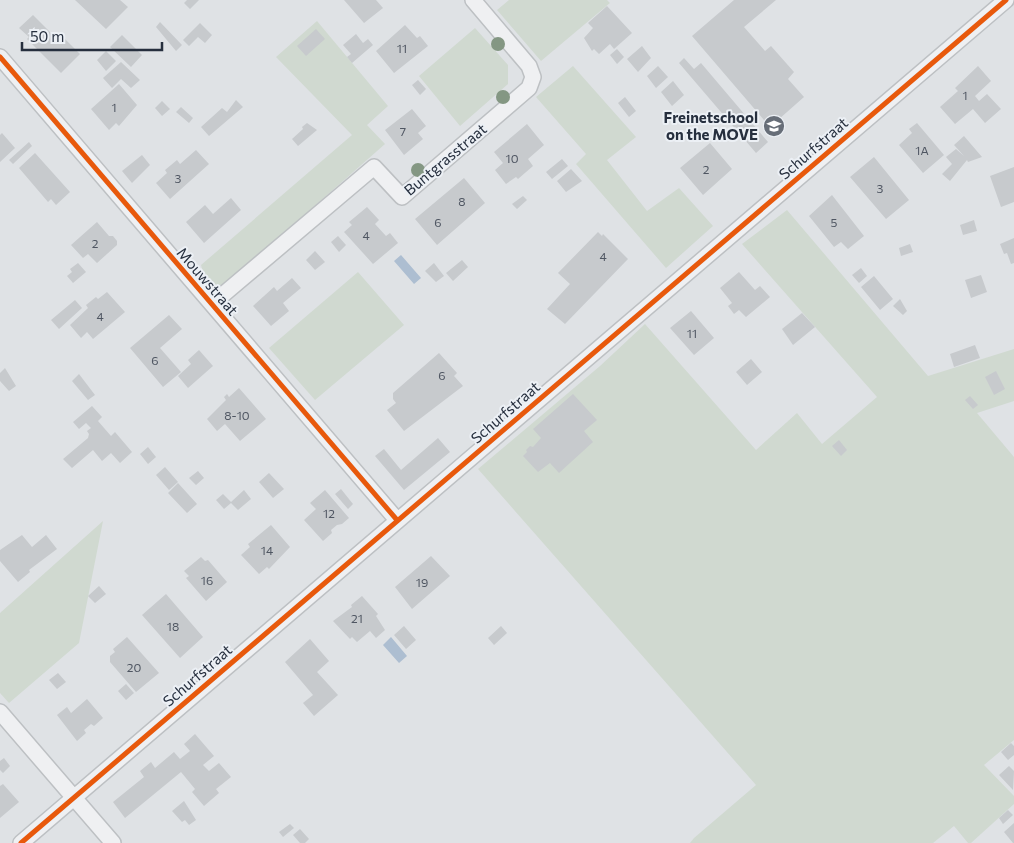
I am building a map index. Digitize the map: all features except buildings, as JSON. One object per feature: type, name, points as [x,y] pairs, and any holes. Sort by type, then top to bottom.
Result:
[{"type":"street","name":"Buntgrasstraat","points":[[212,304],[374,167],[402,197],[528,88],[533,77],[529,66],[473,0]]},
{"type":"street","name":"Schurfstraat","points":[[21,843],[1006,0]]},
{"type":"street","name":"Mouwstraat","points":[[0,57],[397,520]]},
{"type":"street","points":[[0,712],[113,843]]},
{"type":"shaded area","points":[[509,0],[607,0],[610,3],[541,61],[497,10]]},
{"type":"shaded area","points":[[317,21],[388,106],[367,125],[385,144],[225,285],[214,285],[205,280],[201,265],[352,135],[276,57]]},
{"type":"shaded area","points":[[475,28],[508,65],[508,84],[460,126],[419,76]]},
{"type":"shaded area","points":[[573,66],[636,137],[607,160],[647,211],[679,188],[713,226],[666,268],[576,164],[586,154],[536,97]]},
{"type":"shaded area","points":[[787,210],[928,376],[1014,349],[1014,401],[977,413],[1014,457],[1014,740],[984,765],[1014,796],[1014,804],[971,843],[968,843],[954,826],[933,843],[690,843],[756,785],[478,469],[600,366],[645,324],[756,450],[797,413],[822,444],[877,397],[742,244]]},
{"type":"shaded area","points":[[358,272],[404,325],[315,400],[269,348]]},
{"type":"shaded area","points":[[103,521],[79,643],[9,703],[0,693],[0,613]]},
{"type":"water","points":[[401,255],[421,278],[414,284],[394,261]]},
{"type":"water","points":[[391,637],[407,656],[399,663],[383,645]]},
{"type":"cycle path","points":[[21,843],[1006,0]]},
{"type":"cycle path","points":[[0,57],[397,520]]},
{"type":"place","name":"Freinetschool on the MOVE","points":[[774,126]]}]
